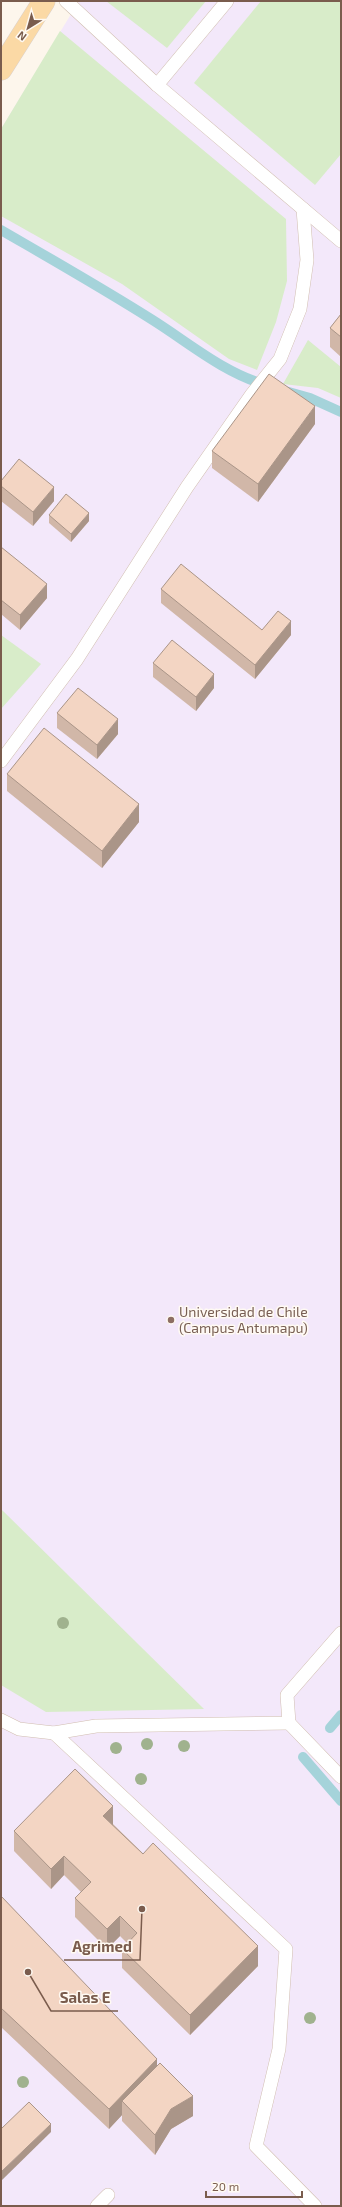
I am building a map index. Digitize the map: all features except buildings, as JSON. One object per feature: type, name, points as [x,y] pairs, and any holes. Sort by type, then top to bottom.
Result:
[{"type":"main road","points":[[1,69],[44,1]]},
{"type":"lane","points":[[66,1],[157,85],[341,241]]},
{"type":"lane","points":[[157,85],[227,1]]},
{"type":"lane","points":[[1,761],[77,659],[187,486],[252,394],[280,359],[300,309],[306,260],[302,209]]},
{"type":"lane","points":[[341,1633],[287,1694],[289,1723],[341,1777]]},
{"type":"lane","points":[[1,1720],[19,1729],[54,1733],[96,1726],[289,1723]]},
{"type":"lane","points":[[54,1733],[286,1949],[279,2049],[256,2146],[315,2206]]},
{"type":"lane","points":[[97,2206],[108,2195]]},
{"type":"shaded area","name":"Universidad de Chile (Campus Antumapu)","points":[[79,1],[341,1],[341,2206],[1,2206],[1,129]]},
{"type":"green space","points":[[106,1],[206,1],[167,48]]},
{"type":"green space","points":[[261,1],[341,1],[341,154],[315,185],[194,83]]},
{"type":"green space","points":[[60,31],[286,219],[287,281],[276,322],[257,370],[229,359],[122,284],[1,216],[1,129]]},
{"type":"green space","points":[[308,340],[341,367],[341,398],[318,388],[283,384]]},
{"type":"green space","points":[[1,635],[41,664],[1,709]]},
{"type":"green space","points":[[1,1509],[204,1709],[46,1712],[1,1685]]},
{"type":"waterway","points":[[1,230],[133,307],[206,356],[235,372],[266,385]]},
{"type":"waterway","points":[[285,391],[310,398],[341,412]]},
{"type":"waterway","points":[[330,1728],[341,1715]]},
{"type":"waterway","points":[[303,1757],[341,1801]]},
{"type":"place","name":"Universidad de Chile (Campus Antumapu)","points":[[171,1320]]},
{"type":"place","name":"Agrimed","points":[[142,1909]]},
{"type":"place","name":"Salas E","points":[[28,1972]]}]
